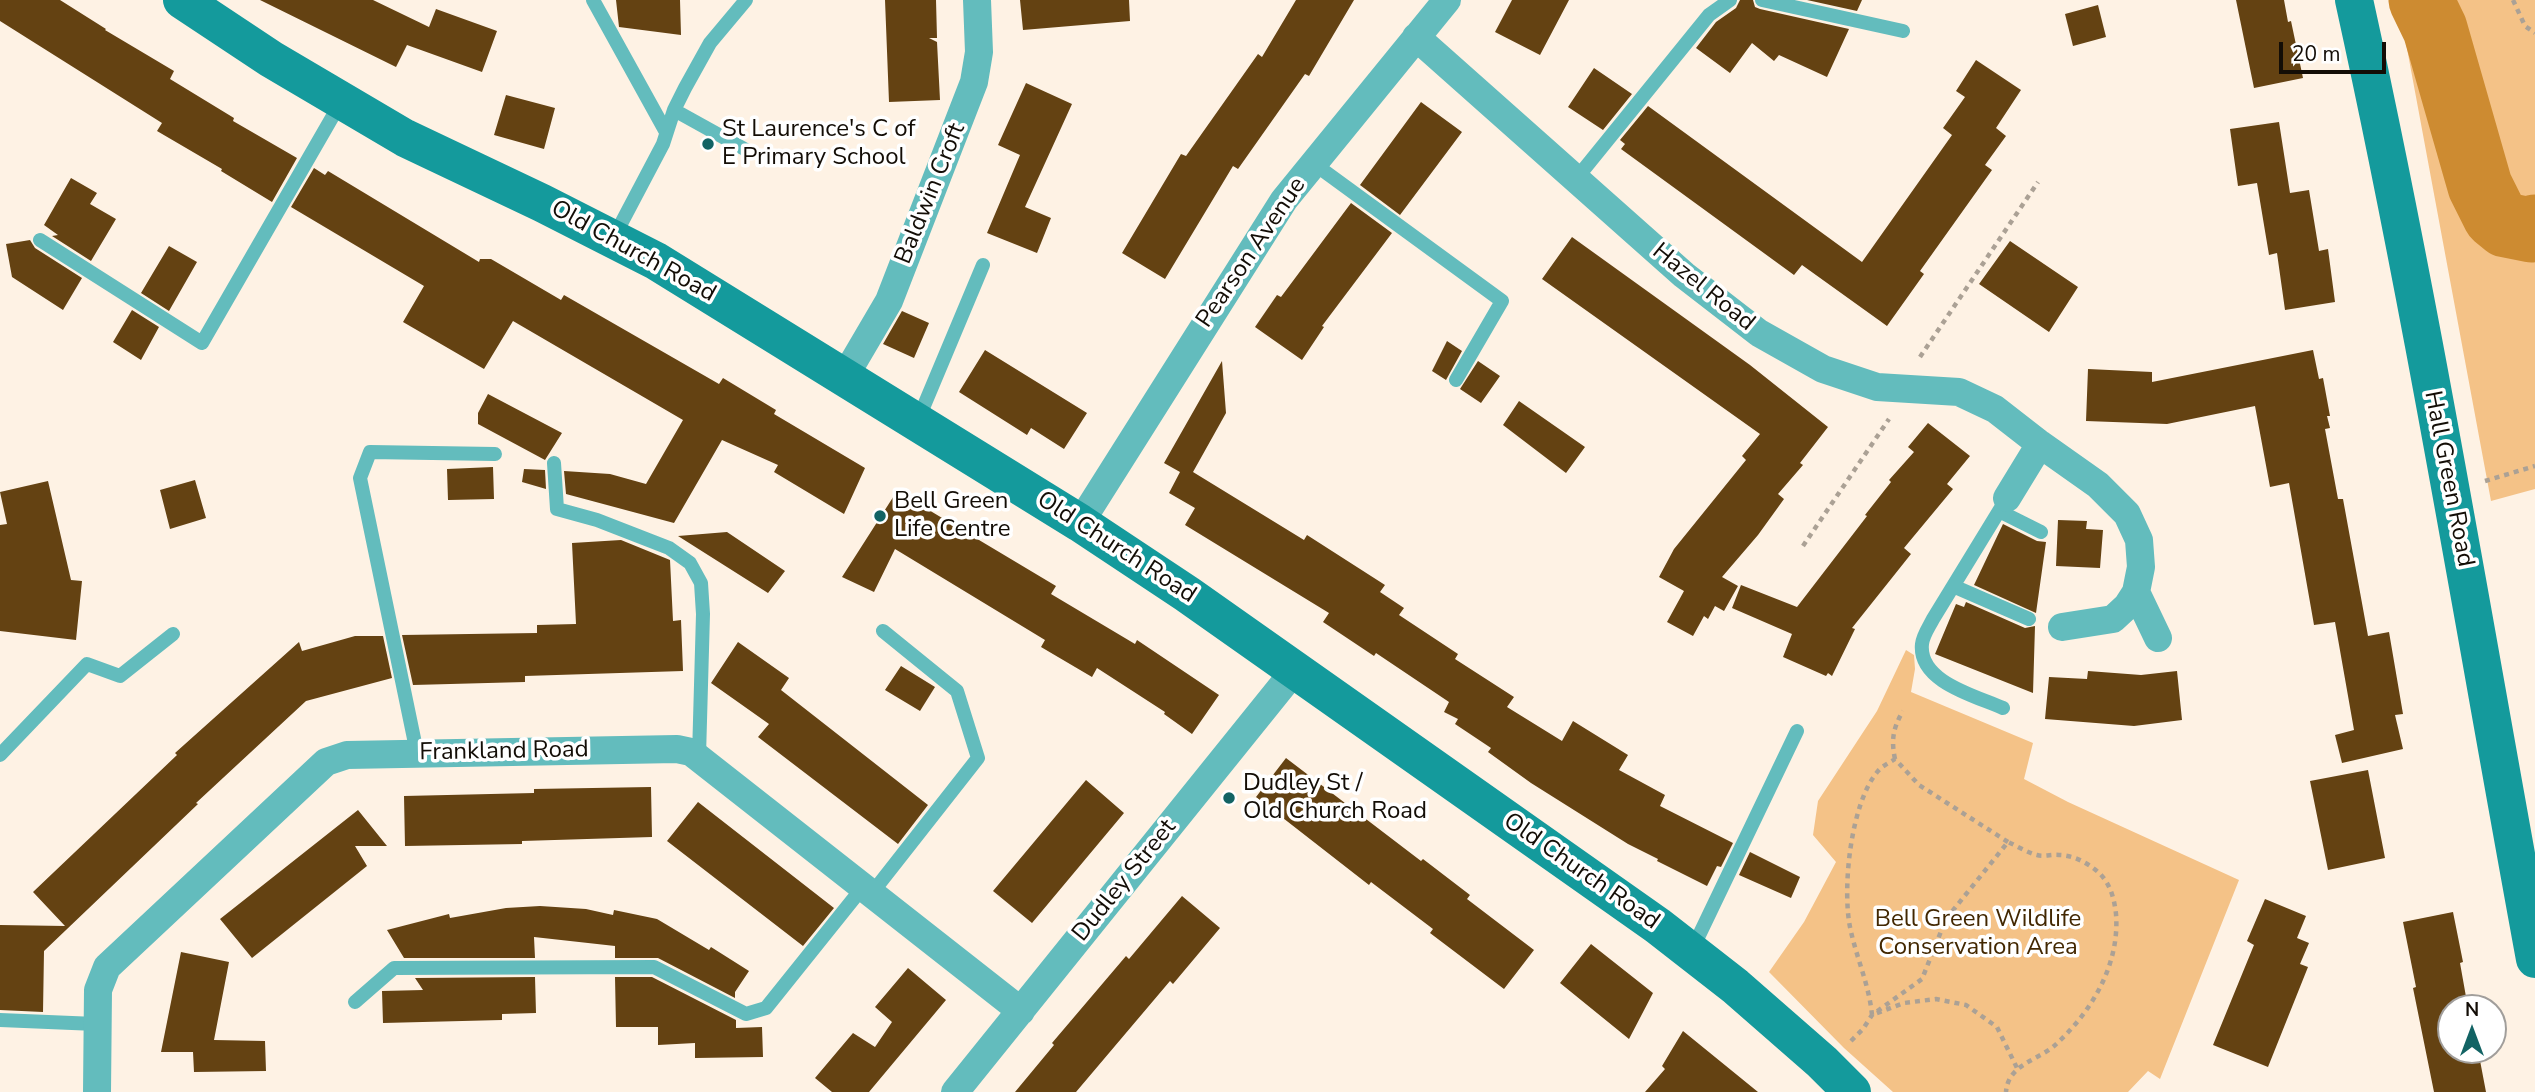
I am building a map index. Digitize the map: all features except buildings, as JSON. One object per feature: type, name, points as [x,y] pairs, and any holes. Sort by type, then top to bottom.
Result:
[{"type":"main road","name":"Old Church Road","points":[[182,0],[341,103],[405,138],[613,238],[667,267],[1080,523],[1294,670],[1691,951],[1822,1062],[1852,1092]]},
{"type":"main road","name":"Hall Green Road","points":[[2354,0],[2450,489],[2523,828],[2535,959]]},
{"type":"street","name":"Baldwin Croft","points":[[845,376],[889,301],[974,82],[979,52],[977,0]]},
{"type":"street","name":"Pearson Avenue","points":[[1080,523],[1284,200],[1447,0]]},
{"type":"street","name":"Hazel Road","points":[[1416,37],[1684,275],[1759,333],[1823,369],[1877,387],[1959,393],[1995,409],[2098,485],[2127,514],[2139,540],[2141,567],[2136,592]]},
{"type":"street","points":[[2003,505],[2040,444]]},
{"type":"street","points":[[2062,627],[2113,619],[2127,606],[2136,592]]},
{"type":"street","points":[[2136,592],[2158,638]]},
{"type":"street","name":"Dudley Street","points":[[955,1092],[1294,670]]},
{"type":"street","name":"Frankland Road","points":[[97,1092],[98,990],[107,967],[326,762],[347,755],[677,749],[691,752],[1021,1011]]},
{"type":"lane","points":[[593,0],[666,132]]},
{"type":"lane","points":[[613,238],[648,175],[663,144],[674,110],[710,43],[746,0]]},
{"type":"lane","points":[[1576,180],[1709,15],[1730,0]]},
{"type":"lane","points":[[1762,0],[1903,31]]},
{"type":"lane","points":[[40,240],[202,343],[341,103]]},
{"type":"lane","points":[[674,110],[748,151]]},
{"type":"lane","points":[[1314,163],[1502,301],[1456,380]]},
{"type":"lane","points":[[917,421],[983,265]]},
{"type":"lane","points":[[418,754],[360,478],[370,452],[495,454]]},
{"type":"lane","points":[[554,463],[557,509],[597,520],[669,548],[690,563],[701,583],[703,614],[699,757]]},
{"type":"lane","points":[[2003,708],[1943,682],[1928,668],[1921,648],[1924,638],[2003,505],[2041,532]]},
{"type":"lane","points":[[1954,586],[2029,619]]},
{"type":"lane","points":[[355,1002],[394,968],[654,967],[746,1014],[766,1008],[978,758],[957,691],[883,631]]},
{"type":"lane","points":[[0,755],[87,664],[120,676],[173,634]]},
{"type":"lane","points":[[1691,951],[1797,731]]},
{"type":"lane","points":[[0,1020],[96,1024]]},
{"type":"path","points":[[2513,0],[2525,26],[2535,33]]},
{"type":"path","points":[[1803,546],[1898,406],[1895,387],[2038,183]]},
{"type":"path","points":[[2450,489],[2503,477],[2535,466]]},
{"type":"path","points":[[1903,711],[1894,726],[1892,744],[1895,759],[1919,785],[2008,842],[2037,856],[2063,854],[2096,869],[2114,894],[2114,946],[2103,986],[2052,1048],[2017,1068],[2007,1084],[2006,1092]]},
{"type":"path","points":[[1872,1015],[1870,992],[1850,926],[1848,895],[1852,835],[1868,785],[1879,769],[1895,759]]},
{"type":"path","points":[[1822,1062],[1863,1029],[1872,1015],[1923,979],[1946,919],[2008,842]]},
{"type":"path","points":[[1872,1015],[1904,1003],[1936,999],[1966,1005],[1997,1027],[2017,1068]]},
{"type":"green space","points":[[2398,0],[2535,0],[2535,489],[2491,501]]},
{"type":"green space","name":"Bell Green Wildlife Conservation Area","points":[[1906,650],[1914,655],[1915,669],[1911,692],[2033,743],[2024,779],[2068,802],[2239,880],[2160,1079],[2148,1071],[2128,1092],[1893,1092],[1844,1048],[1769,972],[1804,922],[1836,862],[1813,835],[1818,801],[1877,711]]},
{"type":"waterway","points":[[2421,0],[2435,29],[2480,186],[2495,216],[2506,225],[2531,230],[2535,227]]},
{"type":"place","name":"St Laurence's C of E Primary School","points":[[708,144]]},
{"type":"place","name":"Bell Green Life Centre","points":[[880,516]]},
{"type":"place","name":"Dudley St / Old Church Road","points":[[1229,798]]}]
